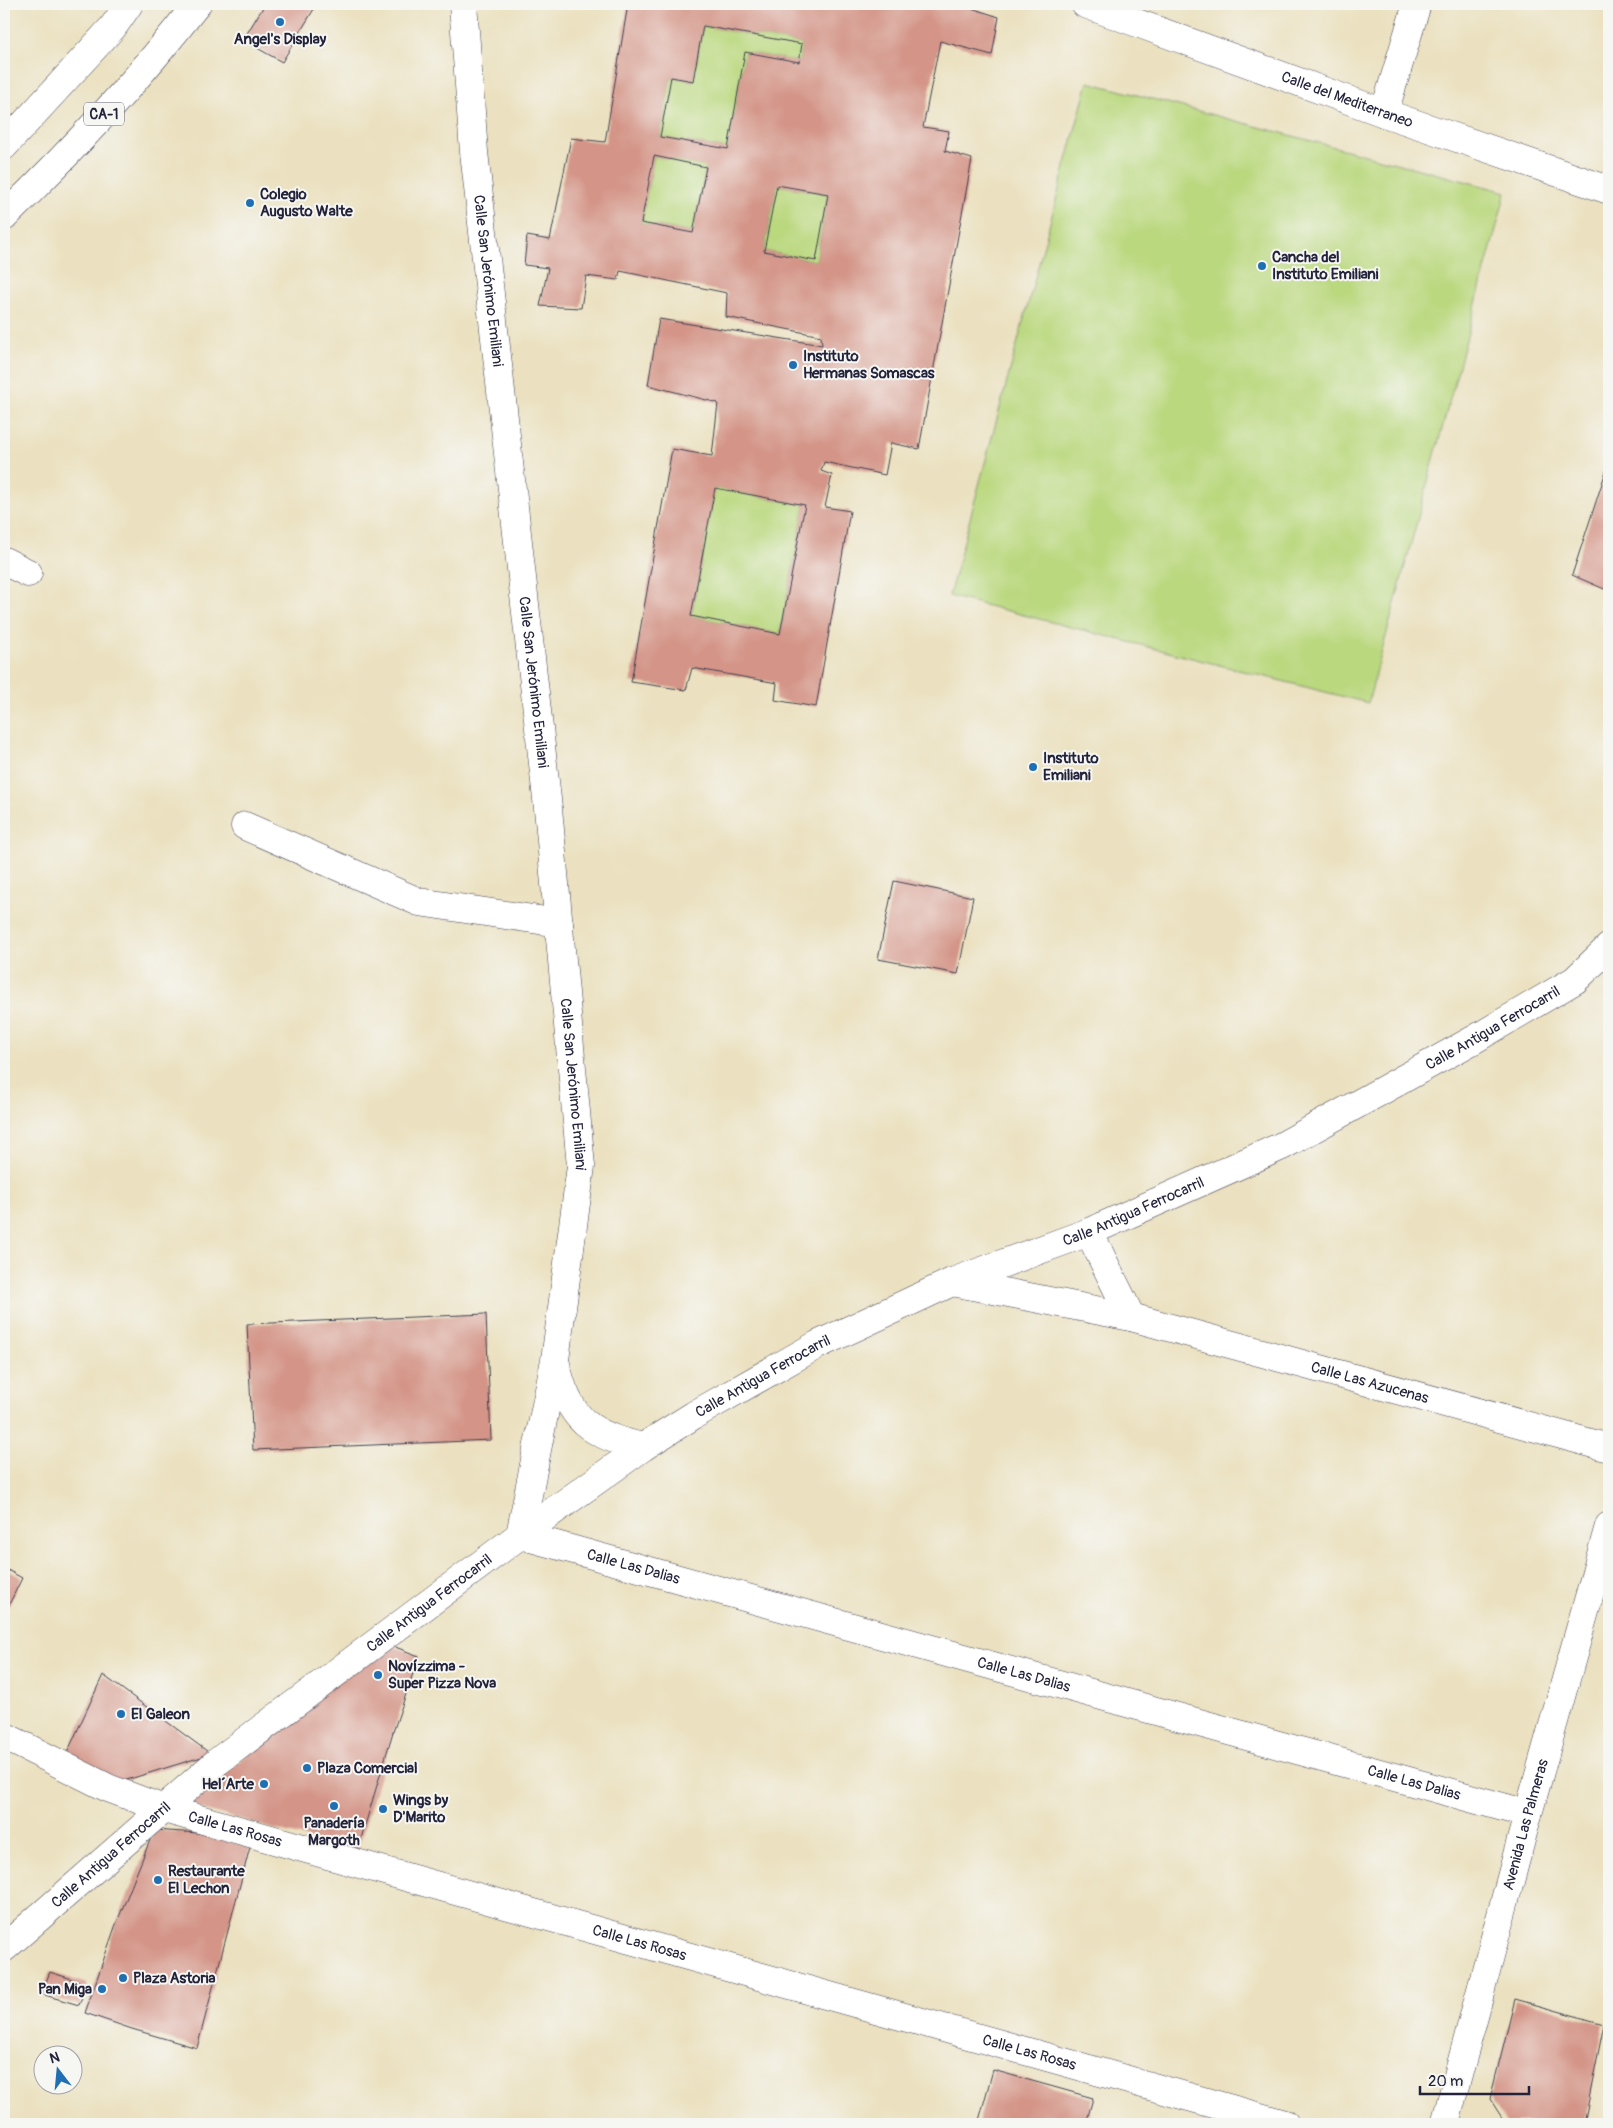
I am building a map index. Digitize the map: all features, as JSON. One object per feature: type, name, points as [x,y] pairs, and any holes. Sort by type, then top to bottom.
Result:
[{"type":"street","points":[[4,146],[117,15],[130,4]]},
{"type":"street","name":"CA-1","points":[[4,217],[59,164],[156,57],[196,4]]},
{"type":"street","name":"Calle San Jerónimo Emiliani","points":[[463,4],[474,152],[548,808],[581,1166],[555,1360],[520,1535]]},
{"type":"street","name":"Calle del Mediterraneo","points":[[1086,4],[1384,113],[1609,190]]},
{"type":"street","points":[[1384,113],[1417,4]]},
{"type":"street","points":[[4,561],[28,573]]},
{"type":"street","points":[[245,826],[419,902],[559,923]]},
{"type":"street","name":"Calle Antigua Ferrocarril","points":[[4,1948],[218,1762],[520,1535],[642,1448],[694,1415],[817,1345],[952,1282],[1089,1232],[1290,1142],[1475,1039],[1575,980],[1609,947]]},
{"type":"street","points":[[1089,1232],[1131,1318]]},
{"type":"street","name":"Calle Las Azucenas","points":[[952,1282],[1131,1318],[1609,1448]]},
{"type":"street","name":"Calle San Jerónimo Emiliani","points":[[555,1360],[561,1388],[575,1414],[596,1432],[616,1441],[642,1448]]},
{"type":"street","name":"Avenida Las Palmeras","points":[[1446,2124],[1528,1814],[1609,1526]]},
{"type":"street","name":"Calle Las Dalias","points":[[520,1535],[1528,1814]]},
{"type":"street","name":"Calle Las Rosas","points":[[4,1736],[108,1788],[164,1809],[1285,2124]]},
{"type":"green space","points":[[703,26],[802,44],[799,62],[745,52],[728,149],[660,137],[671,77],[693,81]]},
{"type":"green space","points":[[1088,82],[1506,192],[1368,703],[949,596]]},
{"type":"green space","points":[[654,156],[706,167],[693,233],[641,223]]},
{"type":"green space","points":[[777,185],[828,194],[816,261],[764,251]]},
{"type":"green space","points":[[715,488],[805,505],[780,634],[691,616]]},
{"type":"building","name":"Angel's Display","points":[[265,4],[317,4],[282,62],[243,40]]},
{"type":"building","name":"Instituto Hermanas Somascas","points":[[628,4],[959,4],[999,17],[992,55],[940,41],[923,127],[949,131],[945,151],[972,159],[919,449],[891,443],[885,475],[824,462],[821,471],[832,475],[825,507],[850,511],[816,707],[775,700],[777,683],[692,668],[686,690],[631,682],[672,449],[712,456],[718,403],[648,385],[659,319],[822,345],[821,336],[726,317],[727,293],[620,271],[618,280],[586,276],[581,308],[540,306],[548,268],[524,265],[527,236],[550,240],[571,138],[605,142]],"holes":[[[703,26],[802,44],[799,62],[745,52],[728,149],[660,137],[671,77],[693,81]],[[654,156],[706,167],[693,233],[641,223]],[[777,185],[828,194],[816,261],[764,251]],[[715,488],[805,505],[780,634],[691,616]]]},
{"type":"building","points":[[1609,462],[1609,591],[1572,575]]},
{"type":"building","points":[[894,881],[973,897],[958,974],[878,959]]},
{"type":"building","points":[[486,1314],[491,1440],[253,1450],[247,1324]]},
{"type":"building","points":[[4,1568],[22,1578],[4,1615]]},
{"type":"building","name":"Plaza Comercial","points":[[382,1642],[419,1656],[393,1732],[357,1852],[187,1805]]},
{"type":"building","name":"El Galeon","points":[[103,1675],[211,1754],[120,1782],[67,1753]]},
{"type":"building","points":[[154,1830],[198,1833],[250,1847],[197,2048],[85,2013],[115,1927]]},
{"type":"building","points":[[50,1972],[87,1984],[79,2005],[41,1994]]},
{"type":"building","points":[[1515,1999],[1604,2024],[1584,2124],[1506,2124],[1490,2099]]},
{"type":"building","points":[[993,2070],[1093,2098],[1086,2124],[978,2124]]},
{"type":"place","name":"Angel's Display","points":[[280,22]]},
{"type":"place","name":"Colegio Augusto Walte","points":[[250,203]]},
{"type":"place","name":"Cancha del Instituto Emiliani","points":[[1262,266]]},
{"type":"place","name":"Instituto Hermanas Somascas","points":[[793,365]]},
{"type":"place","name":"Instituto Emiliani","points":[[1033,767]]},
{"type":"place","name":"Novízzima - Super Pizza Nova","points":[[378,1675]]},
{"type":"place","name":"El Galeon","points":[[121,1714]]},
{"type":"place","name":"Plaza Comercial","points":[[307,1768]]},
{"type":"place","name":"Hel´Arte","points":[[264,1784]]},
{"type":"place","name":"Panadería Margoth","points":[[334,1806]]},
{"type":"place","name":"Wings by D'Marito","points":[[383,1809]]},
{"type":"place","name":"Restaurante El Lechon","points":[[158,1880]]},
{"type":"place","name":"Plaza Astoria","points":[[123,1978]]},
{"type":"place","name":"Pan Miga","points":[[102,1989]]}]
